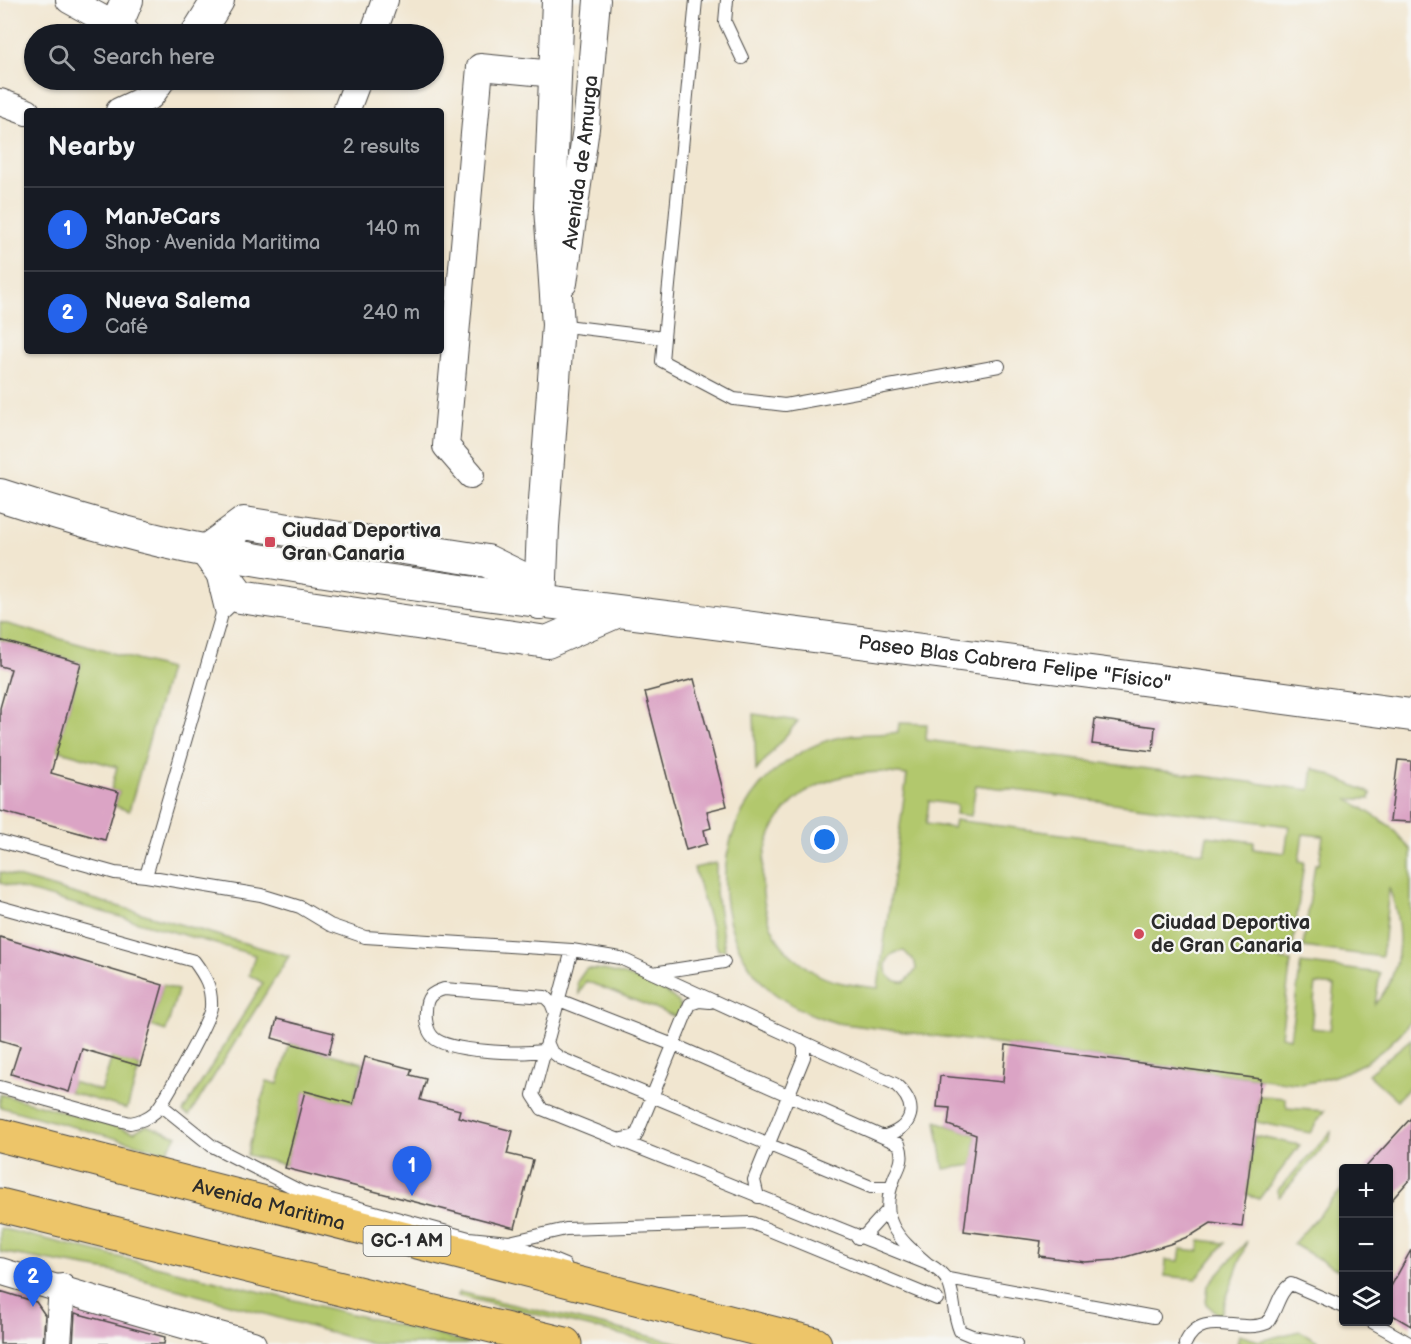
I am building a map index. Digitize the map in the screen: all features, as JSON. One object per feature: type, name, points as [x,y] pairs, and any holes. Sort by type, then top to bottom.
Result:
[{"type":"highway","name":"Avenida Maritima","points":[[0,1135],[815,1344]]},
{"type":"highway","points":[[0,1204],[565,1344]]},
{"type":"street","points":[[69,0],[122,20]]},
{"type":"street","points":[[203,24],[218,0]]},
{"type":"street","points":[[377,24],[386,0]]},
{"type":"street","name":"Avenida de Amurga","points":[[558,0],[550,207],[558,325]]},
{"type":"street","name":"Avenida de Amurga","points":[[540,603],[543,527],[558,325],[586,128],[597,0]]},
{"type":"street","points":[[471,475],[446,446],[480,67],[555,74]]},
{"type":"street","points":[[125,108],[151,96],[155,90]]},
{"type":"street","points":[[348,108],[354,90]]},
{"type":"street","points":[[0,102],[24,111]]},
{"type":"street","name":"Paseo Blas Cabrera Felipe \"Físico\"","points":[[0,495],[69,517],[206,551],[540,603],[618,611],[1411,715]]},
{"type":"street","points":[[485,633],[540,603],[518,576],[487,561],[243,523],[206,551],[231,606],[485,633],[548,642],[618,611]]},
{"type":"street","points":[[487,561],[519,555],[543,527]]},
{"type":"street","points":[[0,1270],[62,1287],[183,1335],[253,1344]]},
{"type":"street","points":[[58,1344],[62,1287]]},
{"type":"lane","points":[[696,0],[662,361],[734,399],[785,405],[999,366]]},
{"type":"lane","points":[[727,0],[725,22],[742,58]]},
{"type":"lane","points":[[552,122],[567,139],[586,128]]},
{"type":"lane","points":[[558,325],[664,338]]},
{"type":"lane","points":[[146,876],[231,606]]},
{"type":"lane","points":[[0,841],[115,873],[261,895],[300,907],[330,925],[365,937],[572,950],[620,958],[895,1084],[907,1094],[910,1115],[900,1132],[883,1137]]},
{"type":"lane","points":[[0,907],[194,961],[206,977],[211,991],[211,1010],[161,1105],[144,1120],[130,1123],[0,1087]]},
{"type":"lane","points":[[545,998],[559,982],[572,950]]},
{"type":"lane","points":[[572,950],[532,1095],[535,1103],[542,1109],[616,1140],[942,1271],[948,1279],[955,1321],[960,1331],[972,1336],[1016,1344]]},
{"type":"lane","points":[[572,950],[568,982],[572,998],[577,1006]]},
{"type":"lane","points":[[652,973],[724,963]]},
{"type":"lane","points":[[546,1045],[542,1051],[525,1052],[455,1047],[442,1043],[433,1037],[426,1013],[427,999],[432,992],[444,989],[545,998],[551,1002],[555,1013]]},
{"type":"lane","points":[[559,999],[789,1095],[899,1144],[903,1159],[891,1187],[886,1212],[870,1231],[858,1238]]},
{"type":"lane","points":[[616,1140],[636,1136],[690,1004],[699,1001],[717,1003]]},
{"type":"lane","points":[[758,1197],[754,1180],[804,1057],[804,1047],[800,1040]]},
{"type":"lane","points":[[546,1045],[560,1058],[871,1187],[891,1187]]},
{"type":"lane","points":[[161,1105],[212,1146],[302,1192],[470,1238],[509,1242],[672,1309]]},
{"type":"lane","points":[[305,1215],[346,1204]]},
{"type":"lane","points":[[886,1212],[896,1234],[928,1264]]},
{"type":"lane","points":[[509,1242],[566,1229],[752,1223],[937,1299]]},
{"type":"lane","points":[[948,1279],[1154,1317]]},
{"type":"lane","points":[[1185,1344],[1189,1334],[1203,1324],[1247,1327],[1267,1323],[1274,1314],[1282,1293],[1292,1284],[1339,1305]]},
{"type":"lane","points":[[1379,1326],[1411,1344]]},
{"type":"green space","points":[[0,622],[169,669],[129,811],[115,806],[119,792],[111,790],[117,767],[57,750],[81,663],[0,640]]},
{"type":"green space","points":[[754,714],[798,721],[756,771]]},
{"type":"green space","points":[[899,723],[927,724],[926,740],[1310,790],[1313,768],[1371,793],[1370,799],[1348,799],[1390,826],[1411,850],[1411,1021],[1388,1045],[1362,1064],[1334,1076],[1301,1084],[837,1023],[792,1005],[768,988],[747,962],[733,933],[726,903],[725,871],[731,840],[743,811],[761,785],[792,758],[831,739],[898,732]],"holes":[[[869,773],[907,775],[878,988],[827,979],[792,956],[779,941],[768,919],[762,880],[768,842],[787,808],[820,784],[849,775]],[[976,785],[1289,826],[1285,853],[1253,849],[1254,842],[1207,836],[1204,853],[955,820],[953,828],[926,824],[929,801],[957,805],[956,814],[971,816]],[[1303,834],[1323,836],[1319,864],[1315,864],[1303,947],[1382,957],[1389,888],[1399,933],[1392,977],[1375,1004],[1380,973],[1301,963],[1290,1038],[1281,1036],[1291,961],[1280,960],[1282,944],[1293,945],[1304,862],[1299,861]],[[904,951],[915,962],[916,970],[905,982],[897,981],[887,973],[886,967],[890,956]],[[1316,984],[1335,986],[1330,1030],[1311,1028]]]},
{"type":"green space","points":[[716,863],[716,893],[725,950],[718,950],[694,868]]},
{"type":"green space","points":[[0,872],[289,956],[189,1116],[183,1112],[263,983],[249,975],[255,955],[0,883]]},
{"type":"green space","points":[[586,969],[623,975],[665,992],[681,1007],[676,1023],[670,1028],[674,1016],[586,981],[579,994],[577,982]]},
{"type":"green space","points":[[163,985],[178,990],[166,1031],[151,1026]]},
{"type":"green space","points":[[1411,1039],[1411,1085],[1397,1100],[1368,1074]]},
{"type":"green space","points":[[290,1043],[363,1063],[353,1104],[305,1092],[286,1165],[247,1155],[267,1081],[278,1084]]},
{"type":"green space","points":[[112,1057],[140,1066],[127,1109],[69,1092],[72,1082],[101,1091]]},
{"type":"green space","points":[[0,1094],[134,1132],[146,1125],[177,1136],[166,1152],[0,1107]]},
{"type":"green space","points":[[1259,1096],[1285,1098],[1287,1108],[1324,1111],[1310,1133],[1256,1122]]},
{"type":"green space","points":[[936,1121],[976,1135],[973,1165],[944,1169]]},
{"type":"green space","points":[[1331,1132],[1330,1140],[1279,1197],[1277,1191]]},
{"type":"green space","points":[[1254,1136],[1300,1145],[1259,1199],[1246,1194]]},
{"type":"green space","points":[[1339,1192],[1339,1271],[1293,1244]]},
{"type":"green space","points":[[0,1228],[474,1344],[372,1344],[115,1272],[0,1252]]},
{"type":"green space","points":[[1200,1240],[1225,1243],[1196,1279],[1165,1276],[1166,1260],[1179,1261],[1181,1249],[1199,1251]]},
{"type":"green space","points":[[1247,1241],[1220,1316],[1206,1304],[1208,1285]]},
{"type":"green space","points":[[459,1292],[684,1344],[660,1344],[458,1296]]},
{"type":"green space","points":[[1300,1331],[1323,1344],[1237,1344],[1239,1335],[1259,1341]]},
{"type":"building","points":[[0,640],[81,663],[51,773],[119,792],[105,840],[0,811],[0,708],[11,669],[0,666]]},
{"type":"building","points":[[694,679],[727,806],[707,811],[711,828],[704,830],[707,844],[686,850],[645,692]]},
{"type":"building","points":[[1095,719],[1155,727],[1153,751],[1092,744]]},
{"type":"building","points":[[1398,760],[1411,761],[1411,822],[1390,821]]},
{"type":"building","points":[[0,937],[163,985],[140,1066],[82,1049],[69,1092],[11,1074],[20,1046],[0,1040]]},
{"type":"building","points":[[277,1019],[334,1033],[329,1054],[272,1038]]},
{"type":"building","points":[[1006,1045],[1261,1079],[1242,1227],[1211,1223],[1192,1235],[1170,1244],[1115,1260],[1085,1262],[1039,1256],[1041,1241],[964,1231],[976,1135],[948,1125],[950,1108],[937,1107],[940,1076],[1003,1082]]},
{"type":"building","points":[[365,1057],[412,1069],[410,1075],[426,1079],[420,1100],[460,1110],[458,1117],[513,1131],[507,1154],[533,1160],[515,1228],[285,1168],[305,1091],[353,1104]]},
{"type":"building","points":[[1411,1118],[1411,1178],[1393,1198],[1393,1164],[1369,1164]]},
{"type":"building","points":[[1411,1250],[1411,1326],[1393,1315],[1393,1283]]},
{"type":"building","points":[[0,1291],[36,1302],[45,1315],[43,1344],[0,1344]]},
{"type":"building","points":[[75,1313],[165,1337],[164,1344],[73,1344]]},
{"type":"place","name":"Ciudad Deportiva Gran Canaria","points":[[270,542]]},
{"type":"place","name":"Ciudad Deportiva de Gran Canaria","points":[[1139,934]]},
{"type":"place","name":"ManJeCars","points":[[412,1196]]},
{"type":"place","name":"Nueva Salema","points":[[33,1307]]}]
